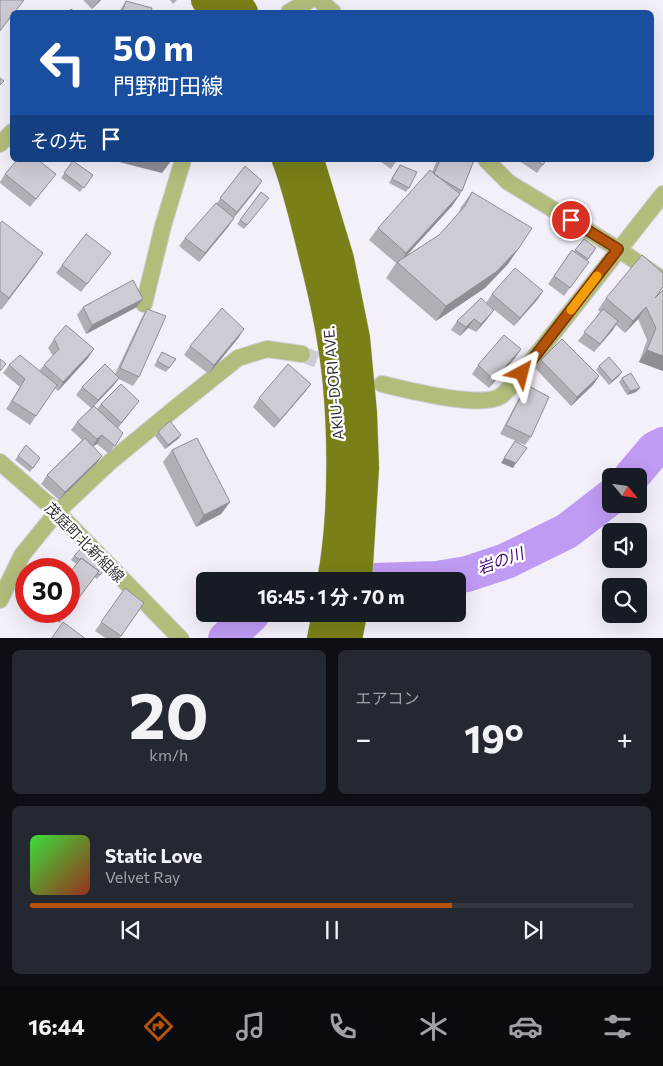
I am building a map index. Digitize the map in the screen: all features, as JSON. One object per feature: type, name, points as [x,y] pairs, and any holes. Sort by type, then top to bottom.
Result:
[{"type":"highway","name":"AKIU-DORI AVE.","points":[[287,162],[294,181],[316,267],[332,341],[339,452],[338,513],[344,572]]},
{"type":"highway","name":"AKIU-DORI AVE.","points":[[311,162],[340,259],[356,338],[363,413],[365,468],[346,572]]},
{"type":"street","points":[[292,10],[310,0]]},
{"type":"street","points":[[319,0],[330,10]]},
{"type":"street","points":[[0,144],[10,134]]},
{"type":"street","points":[[144,304],[162,226],[182,162]]},
{"type":"street","points":[[488,162],[508,182],[618,249],[663,280]]},
{"type":"street","points":[[382,384],[434,397],[473,400],[500,396],[522,373],[663,194]]},
{"type":"street","points":[[0,600],[22,554],[57,512],[110,462],[238,358],[266,349],[302,354]]},
{"type":"street","name":"茂庭町北新組線","points":[[0,462],[57,512],[181,638]]},
{"type":"building","points":[[0,0],[24,0],[16,10],[10,10],[10,18],[0,31]]},
{"type":"building","points":[[126,1],[152,8],[152,10],[123,10]]},
{"type":"building","points":[[15,162],[41,162],[56,174],[36,199],[5,174]]},
{"type":"building","points":[[72,162],[74,162],[93,175],[84,188],[64,173]]},
{"type":"building","points":[[439,162],[473,162],[462,191],[434,174]]},
{"type":"building","points":[[400,165],[417,172],[409,188],[392,179]]},
{"type":"building","points":[[245,166],[262,181],[237,212],[220,198]]},
{"type":"building","points":[[430,170],[460,194],[406,253],[378,228]]},
{"type":"building","points":[[261,192],[269,198],[247,225],[240,220]]},
{"type":"building","points":[[472,192],[532,228],[519,248],[496,272],[446,306],[397,262],[439,235],[465,206]]},
{"type":"building","points":[[216,203],[234,218],[205,253],[185,238]]},
{"type":"building","points":[[2,221],[43,253],[9,298],[0,291],[0,224]]},
{"type":"building","points":[[86,234],[111,253],[87,284],[62,265]]},
{"type":"building","points":[[584,239],[596,248],[588,259],[575,250]]},
{"type":"building","points":[[572,250],[589,262],[570,288],[554,276]]},
{"type":"building","points":[[642,255],[663,273],[663,287],[655,298],[663,290],[663,356],[647,350],[656,328],[646,307],[633,321],[606,298]]},
{"type":"building","points":[[515,268],[543,291],[520,318],[492,294]]},
{"type":"building","points":[[133,280],[143,299],[92,325],[83,307]]},
{"type":"building","points":[[481,298],[494,310],[481,324],[474,319],[466,327],[457,321]]},
{"type":"building","points":[[222,308],[244,329],[214,365],[190,346]]},
{"type":"building","points":[[147,309],[166,316],[139,377],[120,368]]},
{"type":"building","points":[[603,309],[618,321],[600,344],[584,332]]},
{"type":"building","points":[[66,325],[94,349],[63,382],[44,365],[59,349],[54,339]]},
{"type":"building","points":[[504,335],[521,349],[494,380],[478,365]]},
{"type":"building","points":[[562,339],[599,376],[577,397],[541,360]]},
{"type":"building","points":[[162,352],[176,359],[169,368],[157,361]]},
{"type":"building","points":[[20,355],[57,385],[36,416],[12,401],[25,379],[9,365]]},
{"type":"building","points":[[609,357],[622,372],[612,381],[599,366]]},
{"type":"building","points":[[0,359],[6,364],[0,371]]},
{"type":"building","points":[[105,364],[119,378],[98,400],[82,387]]},
{"type":"building","points":[[288,364],[311,384],[280,420],[259,398]]},
{"type":"building","points":[[631,373],[640,388],[630,391],[622,378]]},
{"type":"building","points":[[121,384],[139,401],[121,423],[101,404]]},
{"type":"building","points":[[527,385],[549,397],[531,437],[506,425]]},
{"type":"building","points":[[94,406],[123,433],[115,446],[102,435],[97,439],[77,422]]},
{"type":"building","points":[[170,421],[181,435],[168,445],[158,432]]},
{"type":"building","points":[[85,438],[102,456],[65,492],[47,475]]},
{"type":"building","points":[[197,438],[230,502],[204,515],[172,450]]},
{"type":"building","points":[[515,441],[527,448],[516,463],[504,458]]},
{"type":"building","points":[[26,445],[40,458],[33,468],[18,456]]},
{"type":"building","points":[[84,545],[106,568],[100,575],[97,573],[99,571],[81,558],[80,560],[80,558],[74,556]]},
{"type":"building","points":[[81,558],[99,571],[80,596]]},
{"type":"building","points":[[125,588],[144,603],[121,636],[101,622]]},
{"type":"building","points":[[62,623],[64,623],[85,638],[52,638]]},
{"type":"waterway","name":"岩の川","points":[[639,468],[655,449],[663,445]]},
{"type":"waterway","name":"岩の川","points":[[466,574],[506,561],[567,531],[602,504]]},
{"type":"waterway","name":"岩の川","points":[[227,638],[244,622]]},
{"type":"tunnel","points":[[302,354],[340,369]]},
{"type":"slow traffic","points":[[571,310],[597,276]]},
{"type":"route","points":[[522,373],[618,249],[571,220]]}]
